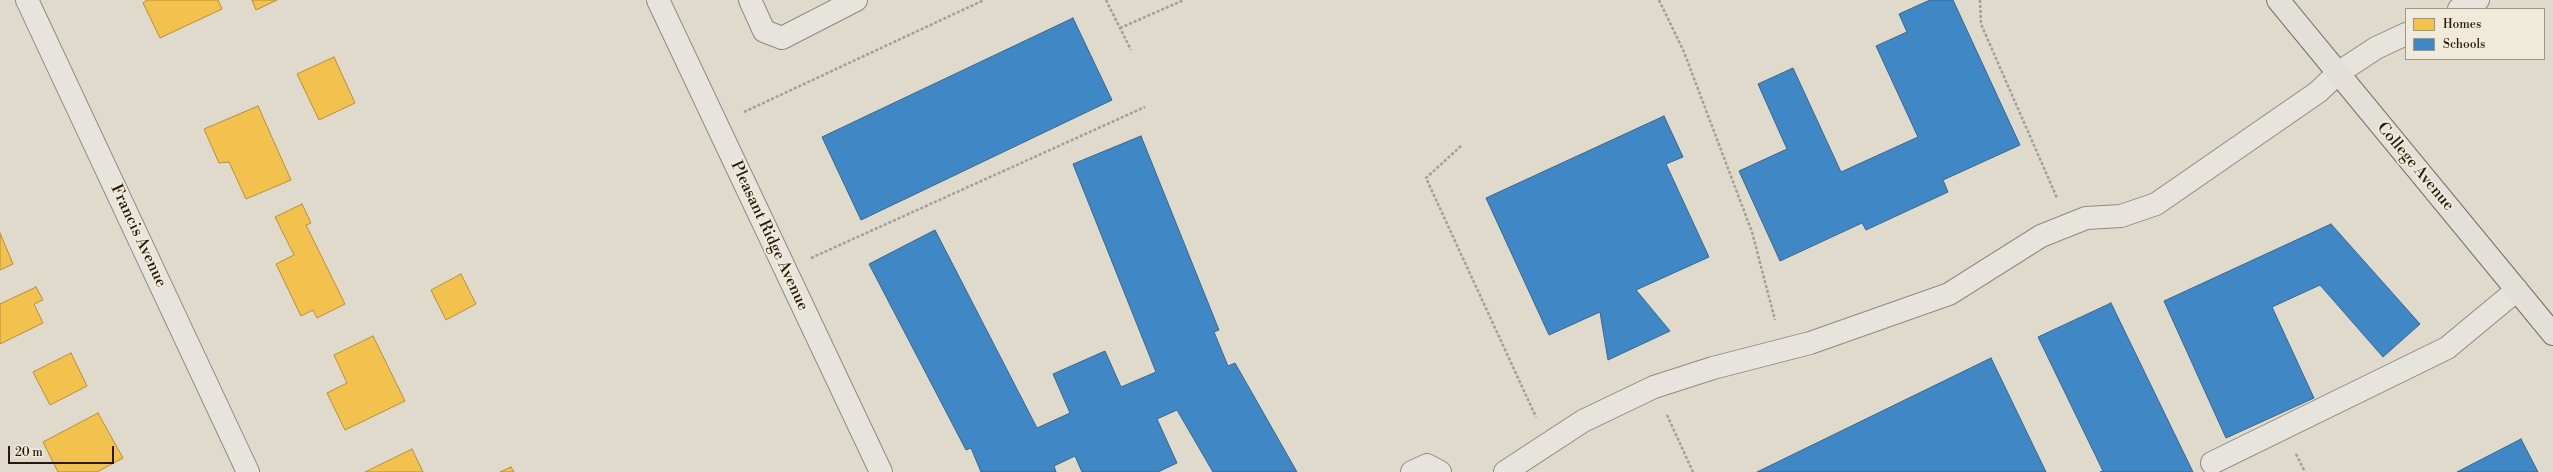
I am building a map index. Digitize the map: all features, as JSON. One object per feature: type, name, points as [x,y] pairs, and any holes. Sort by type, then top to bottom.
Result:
[{"type":"main road","name":"College Avenue","points":[[2278,0],[2553,334]]},
{"type":"street","name":"Francis Avenue","points":[[27,0],[248,472]]},
{"type":"street","name":"Pleasant Ridge Avenue","points":[[658,0],[881,472]]},
{"type":"street","points":[[750,0],[764,31],[782,38],[856,0]]},
{"type":"street","points":[[2461,8],[2478,0]]},
{"type":"street","points":[[1504,472],[1584,421],[1654,387],[1713,368],[1810,343],[1949,294],[2041,236],[2086,218],[2121,216],[2156,204],[2312,97],[2338,73],[2376,48],[2405,34]]},
{"type":"street","points":[[2212,463],[2447,348],[2517,290]]},
{"type":"street","points":[[1412,472],[1426,465],[1440,472]]},
{"type":"path","points":[[717,124],[984,0]]},
{"type":"path","points":[[1106,0],[1131,50]]},
{"type":"path","points":[[1120,28],[1184,0]]},
{"type":"path","points":[[1659,0],[1684,52],[1752,232],[1783,350]]},
{"type":"path","points":[[1980,0],[1981,24],[2068,225]]},
{"type":"path","points":[[785,269],[1145,107]]},
{"type":"path","points":[[1461,146],[1426,178],[1548,443]]},
{"type":"path","points":[[1654,387],[1694,472]]},
{"type":"building: Homes","points":[[147,0],[218,0],[222,9],[160,38],[143,3]]},
{"type":"building: Homes","points":[[252,0],[277,0],[256,10]]},
{"type":"building: Homes","points":[[334,57],[355,103],[319,120],[297,74]]},
{"type":"building: Homes","points":[[258,106],[291,180],[246,199],[229,162],[219,163],[204,129]]},
{"type":"building: Homes","points":[[302,204],[311,223],[306,225],[345,304],[317,318],[313,310],[301,316],[276,264],[294,255],[275,217]]},
{"type":"building: Homes","points":[[0,233],[13,264],[0,270]]},
{"type":"building: Homes","points":[[461,274],[476,304],[446,320],[431,290]]},
{"type":"building: Homes","points":[[36,287],[43,300],[34,304],[43,323],[0,344],[0,304]]},
{"type":"building: Homes","points":[[373,336],[405,401],[345,430],[327,393],[347,383],[334,355]]},
{"type":"building: Homes","points":[[71,353],[87,386],[50,405],[33,372]]},
{"type":"building: Homes","points":[[98,413],[123,458],[97,472],[58,472],[43,442]]},
{"type":"building: Homes","points":[[412,449],[423,472],[365,472]]},
{"type":"building: Homes","points":[[511,467],[514,472],[500,472]]},
{"type":"building: Schools","points":[[1930,0],[1953,0],[2020,145],[1943,180],[1948,192],[1866,230],[1862,223],[1780,261],[1739,171],[1787,149],[1758,84],[1793,68],[1841,172],[1918,137],[1876,46],[1907,32],[1899,14]]},
{"type":"building: Schools","points":[[1073,18],[1112,100],[861,220],[822,137]]},
{"type":"building: Schools","points":[[1664,116],[1683,157],[1666,164],[1709,257],[1636,290],[1670,331],[1608,360],[1600,312],[1549,335],[1486,198]]},
{"type":"building: Schools","points":[[1141,136],[1219,330],[1214,332],[1228,366],[1235,363],[1297,472],[1213,472],[1177,410],[1157,419],[1177,463],[1158,472],[1082,472],[1075,456],[1054,466],[1056,472],[981,472],[971,448],[966,450],[869,264],[935,230],[1037,428],[1070,413],[1053,374],[1105,351],[1121,387],[1156,372],[1073,164]]},
{"type":"building: Schools","points":[[2331,224],[2420,324],[2383,357],[2320,285],[2272,307],[2314,398],[2226,438],[2164,301]]},
{"type":"building: Schools","points":[[2111,303],[2193,472],[2100,472],[2103,471],[2038,337]]},
{"type":"building: Schools","points":[[1991,358],[2046,472],[1757,472]]},
{"type":"building: Schools","points":[[2521,439],[2538,472],[2457,472]]}]
